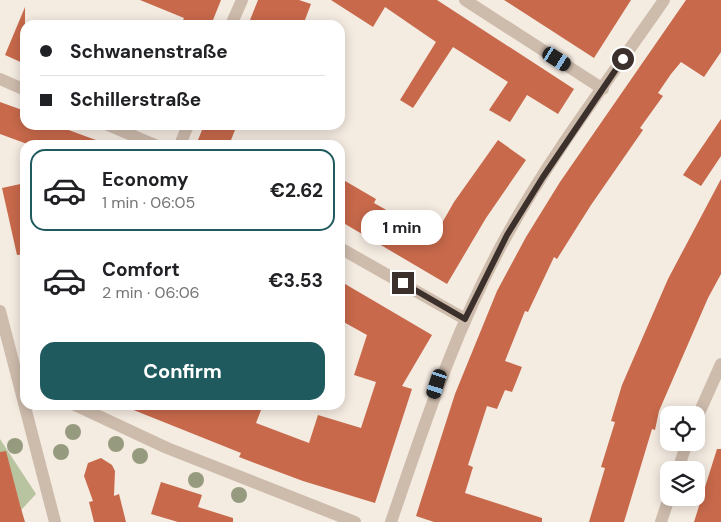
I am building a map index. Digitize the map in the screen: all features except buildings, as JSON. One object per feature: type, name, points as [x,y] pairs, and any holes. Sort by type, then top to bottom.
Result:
[{"type":"street","points":[[233,20],[242,0]]},
{"type":"street","points":[[465,0],[603,89]]},
{"type":"street","points":[[391,522],[437,384],[465,319],[507,235],[543,177],[664,0]]},
{"type":"street","points":[[0,79],[20,88]]},
{"type":"street","points":[[120,130],[143,140]]},
{"type":"street","points":[[345,251],[465,319]]},
{"type":"street","points":[[0,311],[3,336],[20,379]]},
{"type":"street","points":[[702,406],[721,364]]},
{"type":"street","points":[[32,410],[55,522]]},
{"type":"street","points":[[86,410],[176,451],[356,522]]},
{"type":"street","points":[[662,522],[667,506]]},
{"type":"green space","points":[[0,439],[36,494],[10,522],[0,522]]},
{"type":"route","points":[[403,283],[465,319],[507,235],[543,177],[623,59]]}]
